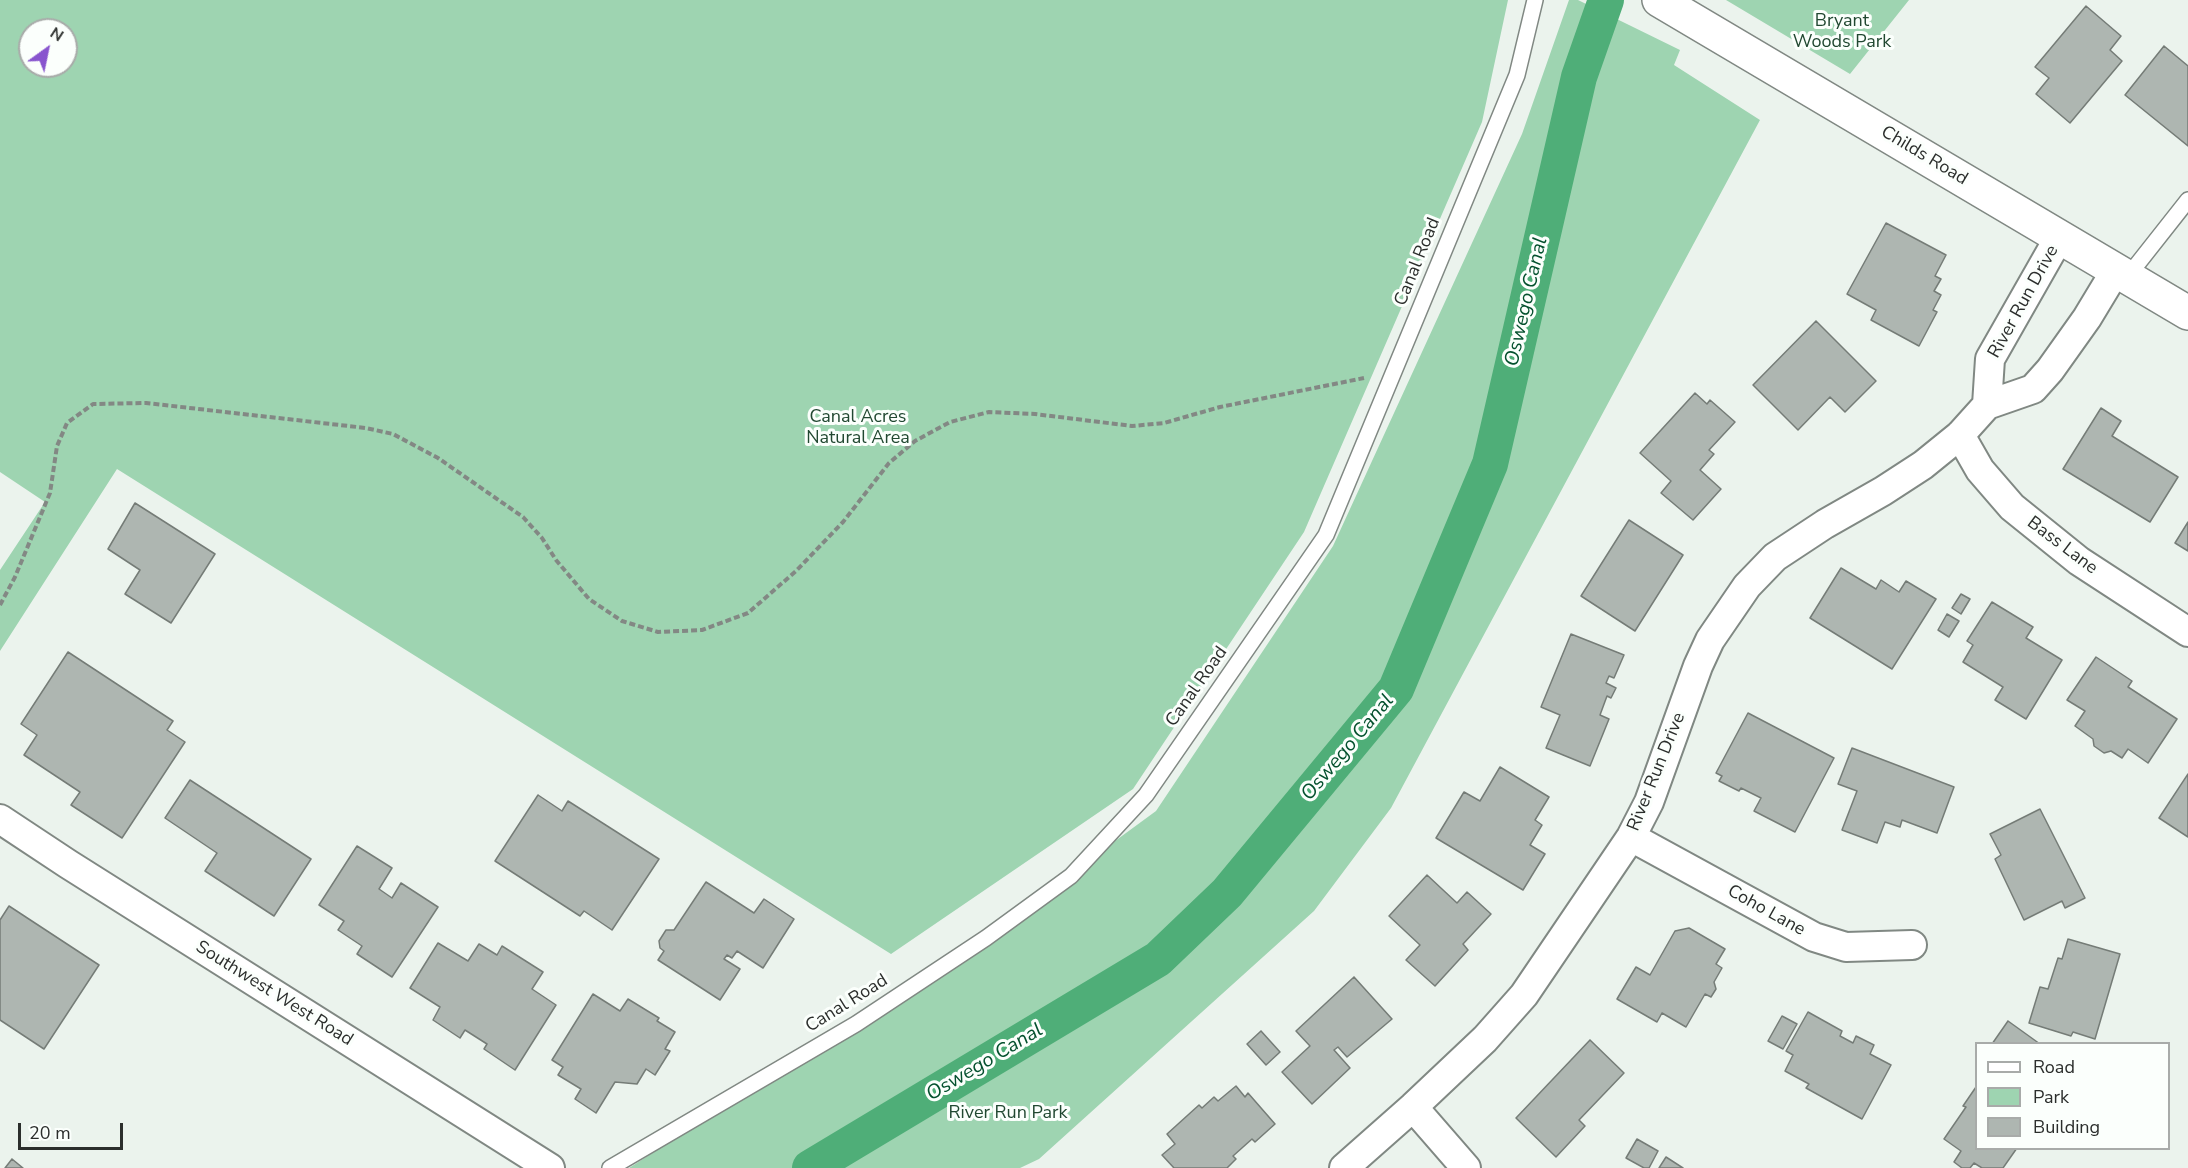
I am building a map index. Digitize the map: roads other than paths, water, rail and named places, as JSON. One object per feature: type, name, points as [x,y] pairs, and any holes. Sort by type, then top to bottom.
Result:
[{"type":"street","name":"Childs Road","points":[[1659,0],[2188,313]]},
{"type":"street","name":"River Run Drive","points":[[1987,405],[1990,359],[2060,236]]},
{"type":"street","name":"River Run Drive","points":[[1344,1168],[1485,1039],[1524,995],[1631,837],[1649,802],[1698,666],[1710,640],[1747,586],[1775,557],[1913,471],[1960,435],[1987,405],[2033,389],[2122,273]]},
{"type":"street","name":"Bass Lane","points":[[1960,435],[1980,470],[2012,507],[2079,561],[2188,632]]},
{"type":"street","name":"Southwest West Road","points":[[0,819],[550,1168]]},
{"type":"street","name":"Coho Lane","points":[[1631,837],[1814,937],[1846,947],[1912,945]]},
{"type":"street","points":[[1413,1107],[1466,1168]]},
{"type":"lane","name":"Canal Road","points":[[610,1168],[856,1024],[986,938],[1071,876],[1146,795],[1326,535],[1517,75],[1534,0]]},
{"type":"lane","points":[[2122,273],[2188,200]]},
{"type":"waterway","name":"Oswego Canal","points":[[810,1168],[1158,959],[1227,893],[1396,689],[1490,464],[1579,77],[1606,0]]},
{"type":"park label","name":"Bryant Woods Park","points":[[1842,32]]},
{"type":"park label","name":"Canal Acres Natural Area","points":[[858,428]]},
{"type":"park label","name":"River Run Park","points":[[1008,1114]]}]
